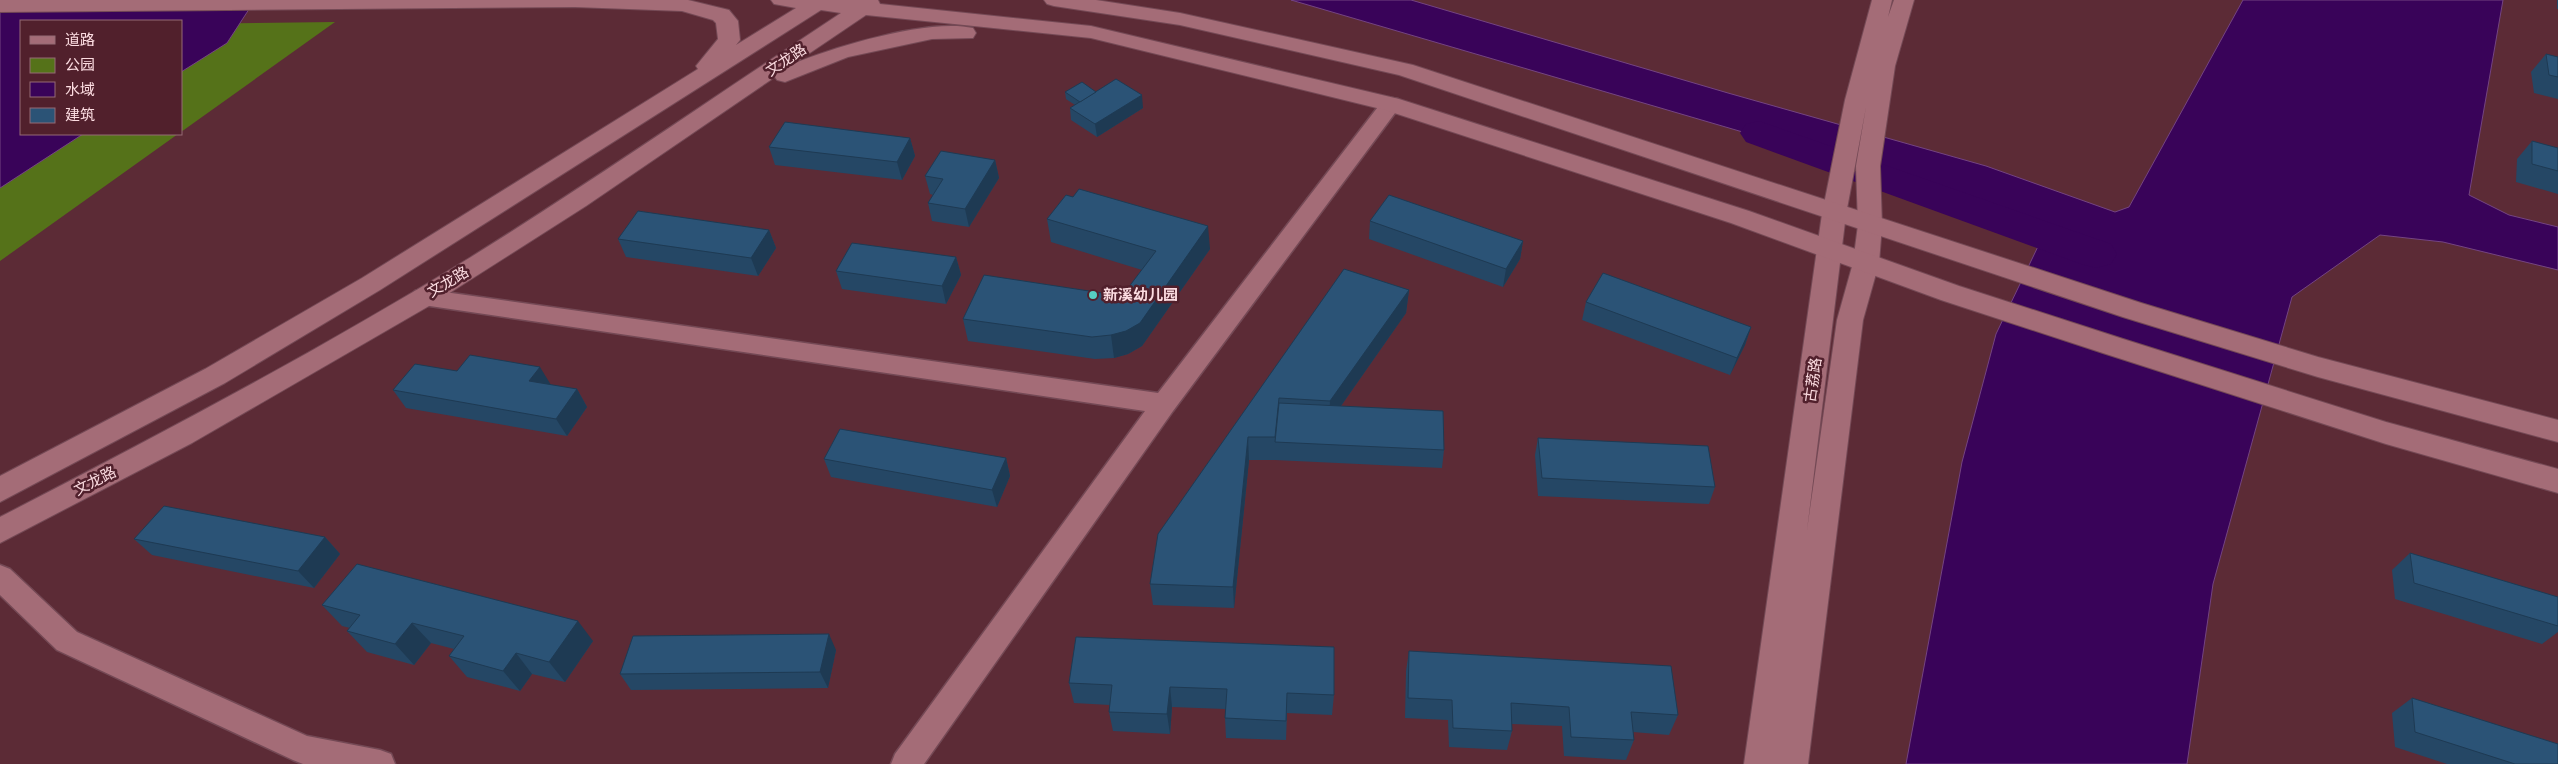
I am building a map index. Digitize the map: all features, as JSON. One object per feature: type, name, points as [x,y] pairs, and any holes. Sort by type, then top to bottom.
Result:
[{"type":"main road","points":[[536,0],[683,5],[721,15],[726,21],[729,40],[715,59],[680,92]]},
{"type":"main road","points":[[0,6],[600,0]]},
{"type":"main road","points":[[781,0],[870,4],[1091,32],[1391,104],[1740,217],[1950,293],[2295,402],[2386,434],[2558,481]]},
{"type":"main road","points":[[1054,0],[1180,19],[1405,70],[1990,265],[2294,360],[2558,431]]},
{"type":"main road","name":"古荔路","points":[[1761,764],[1834,214],[1856,100],[1882,0]]},
{"type":"main road","name":"古荔路","points":[[1791,764],[1850,320],[1866,263],[1870,225],[1868,166],[1884,66],[1904,0]]},
{"type":"main road","name":"文龙路","points":[[0,490],[215,376],[371,284],[680,92],[820,2]]},
{"type":"main road","name":"文龙路","points":[[0,530],[167,444],[423,297],[569,206],[870,4]]},
{"type":"main road","points":[[728,99],[842,52],[932,33],[1038,34],[1155,47]]},
{"type":"street","points":[[906,764],[1164,404],[1391,104]]},
{"type":"street","points":[[423,297],[1164,404]]},
{"type":"street","points":[[0,577],[67,641],[304,750],[380,764]]},
{"type":"green space","points":[[335,22],[182,131],[182,24]]},
{"type":"green space","points":[[0,27],[20,135],[177,135],[0,261]]},
{"type":"water","points":[[0,0],[255,0],[227,43],[182,71],[182,20],[20,20],[20,135],[81,135],[0,188]]},
{"type":"water","points":[[1291,0],[1411,0],[1986,166],[2115,212],[2129,207],[2243,0],[2503,0],[2469,195],[2509,215],[2558,227],[2558,270],[2443,242],[2380,235],[2292,297],[2213,584],[2187,764],[1906,764],[1962,462],[1996,334],[2043,236],[1989,204]]},
{"type":"building","points":[[2546,54],[2558,57],[2558,77],[2549,75]]},
{"type":"building","points":[[1116,79],[1142,95],[1095,124],[1070,108]]},
{"type":"building","points":[[1082,82],[1096,92],[1080,102],[1065,92]]},
{"type":"building","points":[[785,122],[910,138],[897,162],[769,147]]},
{"type":"building","points":[[2532,141],[2558,148],[2558,171],[2532,164]]},
{"type":"building","points":[[941,151],[995,160],[965,209],[928,203],[943,179],[925,176]]},
{"type":"building","points":[[1079,189],[1208,226],[1140,323],[1126,331],[1092,337],[963,319],[984,275],[1122,296],[1156,251],[1047,219],[1066,195],[1073,197]]},
{"type":"building","points":[[1389,195],[1523,241],[1506,269],[1370,221]]},
{"type":"building","points":[[638,211],[769,230],[751,258],[618,239]]},
{"type":"building","points":[[852,243],[956,257],[942,286],[836,271]]},
{"type":"building","points":[[1344,269],[1409,290],[1330,401],[1279,398],[1275,437],[1248,437],[1233,587],[1150,584],[1158,534]]},
{"type":"building","points":[[1603,273],[1751,327],[1737,358],[1586,302]]},
{"type":"building","points":[[470,355],[540,367],[529,381],[577,389],[556,419],[393,390],[415,364],[457,371]]},
{"type":"building","points":[[1279,403],[1443,411],[1444,450],[1275,442]]},
{"type":"building","points":[[840,429],[1006,458],[992,490],[824,459]]},
{"type":"building","points":[[1538,438],[1708,446],[1715,487],[1542,478]]},
{"type":"building","points":[[164,506],[325,537],[298,571],[134,539]]},
{"type":"building","points":[[2410,553],[2558,597],[2558,626],[2414,583]]},
{"type":"building","points":[[357,564],[578,621],[549,662],[516,653],[503,671],[449,656],[464,636],[412,623],[395,644],[347,631],[360,615],[322,605]]},
{"type":"building","points":[[829,634],[820,672],[620,674],[633,636]]},
{"type":"building","points":[[1076,637],[1334,647],[1334,695],[1287,693],[1286,721],[1225,718],[1227,689],[1170,687],[1167,714],[1109,712],[1112,685],[1069,683]]},
{"type":"building","points":[[1409,651],[1671,666],[1678,715],[1631,712],[1634,740],[1571,737],[1569,707],[1511,703],[1512,731],[1453,728],[1452,700],[1408,698]]},
{"type":"building","points":[[2412,698],[2558,744],[2558,764],[2515,764],[2415,732]]},
{"type":"waterway","points":[[1759,133],[2096,254]]},
{"type":"place","name":"新溪幼儿园","points":[[1093,295]]}]
